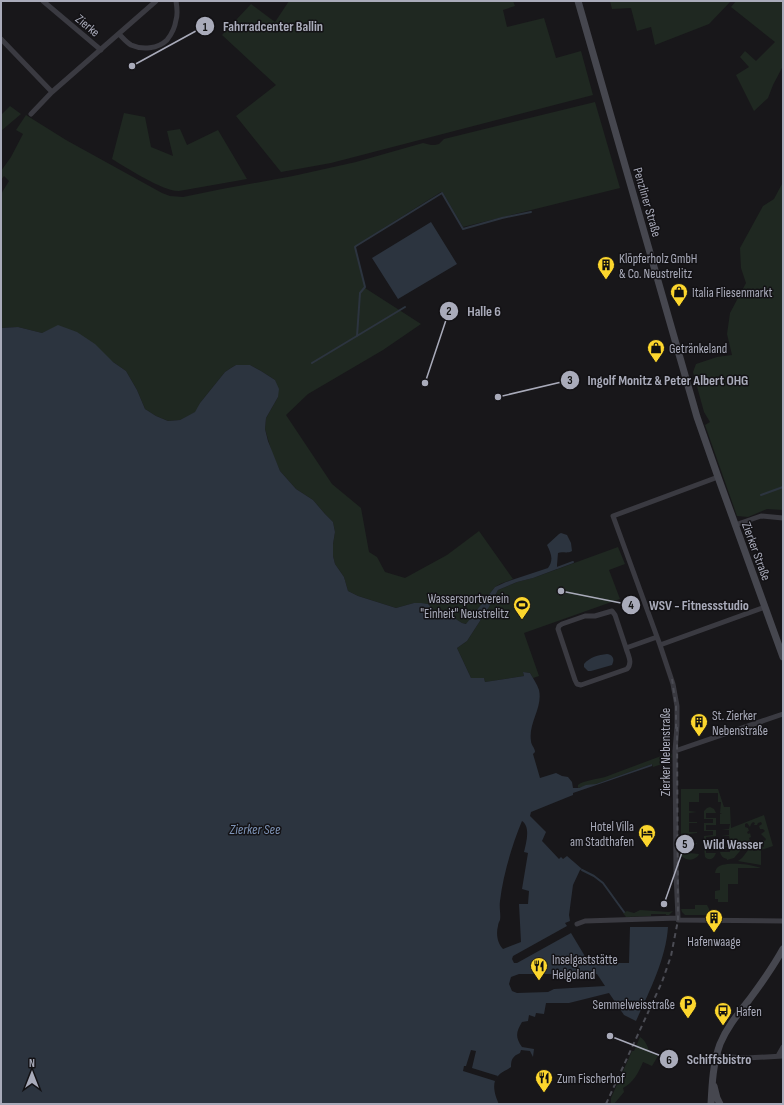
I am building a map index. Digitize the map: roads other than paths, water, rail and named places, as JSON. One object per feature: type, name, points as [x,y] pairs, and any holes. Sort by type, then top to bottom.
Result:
[{"type":"main road","name":"Penzliner Straße","points":[[578,1],[684,374],[718,477]]},
{"type":"main road","name":"Zierker Straße","points":[[718,477],[783,657]]},
{"type":"main road","points":[[713,1072],[715,1090],[719,1104],[711,1104],[713,1072],[720,1044],[730,1026],[764,979],[783,949]]},
{"type":"street","name":"Zierke","points":[[43,1],[101,50]]},
{"type":"street","name":"Zierke","points":[[31,114],[52,92],[156,1]]},
{"type":"street","name":"Zierke","points":[[119,34],[128,43],[140,48],[150,48],[160,45],[171,34],[177,19],[176,1]]},
{"type":"street","points":[[1,39],[52,92]]},
{"type":"street","name":"Zierker Nebenstraße","points":[[678,918],[675,751],[677,706],[673,684],[660,645],[613,516],[718,477]]},
{"type":"street","points":[[735,525],[761,516],[783,518]]},
{"type":"street","points":[[660,645],[765,607]]},
{"type":"street","points":[[612,611],[616,615],[626,648],[630,663],[630,666],[627,669],[579,684],[575,680],[558,632],[558,627],[562,624],[585,616],[595,616],[612,611]]},
{"type":"street","points":[[626,648],[657,637]]},
{"type":"street","points":[[675,751],[783,714]]},
{"type":"street","points":[[577,924],[585,921],[678,918],[678,920],[783,921]]},
{"type":"street","points":[[716,1056],[746,1058],[780,1056],[783,1047]]},
{"type":"water","points":[[431,222],[457,264],[398,299],[372,258]]},
{"type":"water","name":"Zierker See","points":[[58,325],[77,332],[95,344],[113,362],[126,371],[137,390],[145,409],[168,421],[180,420],[195,412],[200,403],[225,372],[236,365],[250,365],[275,380],[279,389],[278,397],[266,418],[265,429],[268,441],[280,471],[296,489],[313,500],[333,522],[335,532],[333,556],[335,564],[344,577],[348,591],[358,596],[396,608],[414,603],[428,604],[439,615],[451,616],[466,624],[495,587],[548,568],[551,562],[551,554],[547,545],[561,533],[567,535],[571,543],[572,551],[558,553],[557,569],[498,590],[467,641],[457,648],[471,678],[484,678],[485,682],[524,676],[523,672],[530,673],[539,690],[540,697],[532,728],[531,742],[535,751],[533,754],[540,778],[556,773],[568,777],[572,782],[573,788],[579,788],[586,785],[596,784],[652,764],[652,766],[573,793],[573,795],[531,812],[530,816],[546,832],[542,841],[559,859],[561,857],[563,859],[567,856],[582,869],[580,870],[573,885],[569,915],[570,921],[565,923],[567,926],[513,956],[512,959],[514,963],[517,963],[571,933],[589,963],[629,963],[630,927],[668,927],[667,939],[660,963],[636,1021],[624,1015],[609,993],[569,1003],[546,1003],[544,1014],[536,1013],[535,1017],[529,1015],[528,1021],[522,1022],[518,1029],[517,1037],[522,1047],[534,1049],[533,1057],[530,1051],[521,1050],[520,1053],[513,1058],[511,1067],[501,1073],[496,1079],[494,1090],[499,1104],[1,1104],[1,328],[18,327],[42,333]],"holes":[[[522,821],[525,824],[527,831],[527,840],[524,852],[528,853],[522,889],[529,891],[528,904],[519,904],[521,942],[503,949],[499,944],[497,935],[500,920],[501,891],[508,860]],[[519,974],[597,974],[605,986],[554,989],[548,992],[517,993],[512,991],[509,984],[511,977]]]},
{"type":"water","points":[[607,654],[611,655],[613,658],[612,665],[591,671],[588,671],[584,667],[584,664],[592,658]]},
{"type":"waterway","points":[[357,336],[360,293],[365,287],[356,246],[442,193],[463,229],[502,218],[531,212]]},
{"type":"waterway","points":[[312,363],[405,307]]},
{"type":"waterway","points":[[761,495],[783,487]]},
{"type":"waterway","points":[[557,568],[573,562]]},
{"type":"waterway","points":[[582,870],[594,876],[603,883],[624,912]]},
{"type":"railway","points":[[672,679],[676,706],[676,731]]},
{"type":"railway","points":[[606,1104],[662,982],[671,956],[678,920],[677,727]]},
{"type":"place","name":"Fahrradcenter Ballin","points":[[132,66]]},
{"type":"place","name":"Klöpferholz GmbH & Co. Neustrelitz","points":[[606,280]]},
{"type":"place","name":"Italia Fliesenmarkt","points":[[679,307]]},
{"type":"place","name":"Getränkeland","points":[[656,363]]},
{"type":"place","name":"Halle 6","points":[[425,383]]},
{"type":"place","name":"Ingolf Monitz & Peter Albert OHG","points":[[498,397]]},
{"type":"place","name":"WSV - Fitnessstudio","points":[[561,591]]},
{"type":"place","name":"Wassersportverein \"Einheit\" Neustrelitz","points":[[522,620]]},
{"type":"place","name":"St. Zierker Nebenstraße","points":[[699,737]]},
{"type":"place","name":"Hotel Villa am Stadthafen","points":[[647,848]]},
{"type":"place","name":"Wild Wasser","points":[[664,904]]},
{"type":"place","name":"Hafenwaage","points":[[714,933]]},
{"type":"place","name":"Inselgaststätte Helgoland","points":[[539,981]]},
{"type":"place","name":"Semmelweisstraße","points":[[688,1019]]},
{"type":"place","name":"Hafen","points":[[723,1026]]},
{"type":"place","name":"Schiffsbistro","points":[[610,1036]]},
{"type":"place","name":"Zum Fischerhof","points":[[544,1093]]}]
